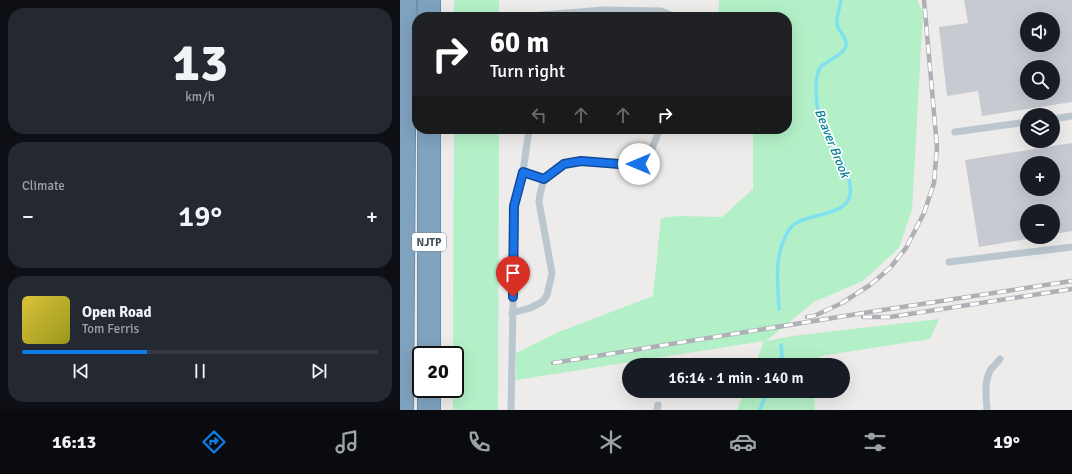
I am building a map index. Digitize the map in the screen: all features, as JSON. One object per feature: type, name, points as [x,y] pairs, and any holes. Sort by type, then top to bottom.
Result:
[{"type":"highway","name":"NJTP","points":[[402,409],[405,0]]},
{"type":"highway","points":[[429,0],[429,12]]},
{"type":"highway","name":"NJTP","points":[[429,134],[429,346]]},
{"type":"lane","points":[[579,12],[604,10],[663,12]]},
{"type":"lane","points":[[1060,117],[1072,116]]},
{"type":"lane","points":[[955,132],[1020,123]]},
{"type":"lane","points":[[511,410],[514,206],[523,172],[528,134]]},
{"type":"lane","points":[[512,313],[530,308],[542,302],[547,295],[552,273],[539,202],[544,179],[564,164],[581,161],[632,165],[639,164],[653,146],[658,134]]},
{"type":"lane","points":[[523,172],[544,179]]},
{"type":"lane","points":[[949,262],[1072,247]]},
{"type":"lane","points":[[987,410],[985,393],[987,381],[990,370],[1000,359]]},
{"type":"green space","points":[[454,0],[499,0],[499,12],[454,12]]},
{"type":"green space","points":[[719,0],[917,0],[923,12],[912,210],[899,248],[863,281],[814,302],[766,341],[792,336],[939,319],[930,339],[821,356],[819,358],[758,358],[764,341],[656,358],[622,358],[622,363],[516,380],[516,353],[561,331],[653,296],[661,218],[679,216],[722,217],[753,189],[753,134],[792,134],[792,12],[718,12]]},
{"type":"green space","points":[[454,134],[499,134],[498,410],[453,410],[453,398],[464,398],[464,346],[453,346]]},
{"type":"green space","points":[[742,398],[814,398],[815,410],[737,410]]},
{"type":"building","points":[[964,0],[1072,0],[1072,102],[1033,108],[1020,108],[1020,110],[982,116],[978,91],[947,96],[939,27],[968,23]]},
{"type":"building","points":[[1072,143],[1072,231],[1060,233],[1060,204],[1020,204],[1020,240],[979,247],[965,160],[1041,148],[1060,148],[1060,145]]},
{"type":"waterway","name":"Beaver Brook","points":[[779,309],[779,255],[788,232],[793,225],[800,221],[835,211],[842,207],[847,202],[850,195],[847,172],[840,155],[821,120],[816,97],[816,81],[819,69],[840,54],[846,46],[846,40],[837,24],[841,0]]},
{"type":"waterway","name":"Beaver Brook","points":[[781,345],[782,358]]},
{"type":"waterway","name":"Beaver Brook","points":[[760,410],[764,398]]},
{"type":"railway","points":[[807,317],[814,316],[842,303],[870,285],[890,268],[906,248],[924,213],[934,183],[937,147],[924,0]]},
{"type":"railway","points":[[553,363],[1072,281]]},
{"type":"railway","points":[[863,317],[890,317],[1072,289]]},
{"type":"route","points":[[513,297],[514,206],[523,172],[544,179],[564,164],[581,161],[632,165],[639,164]]}]
